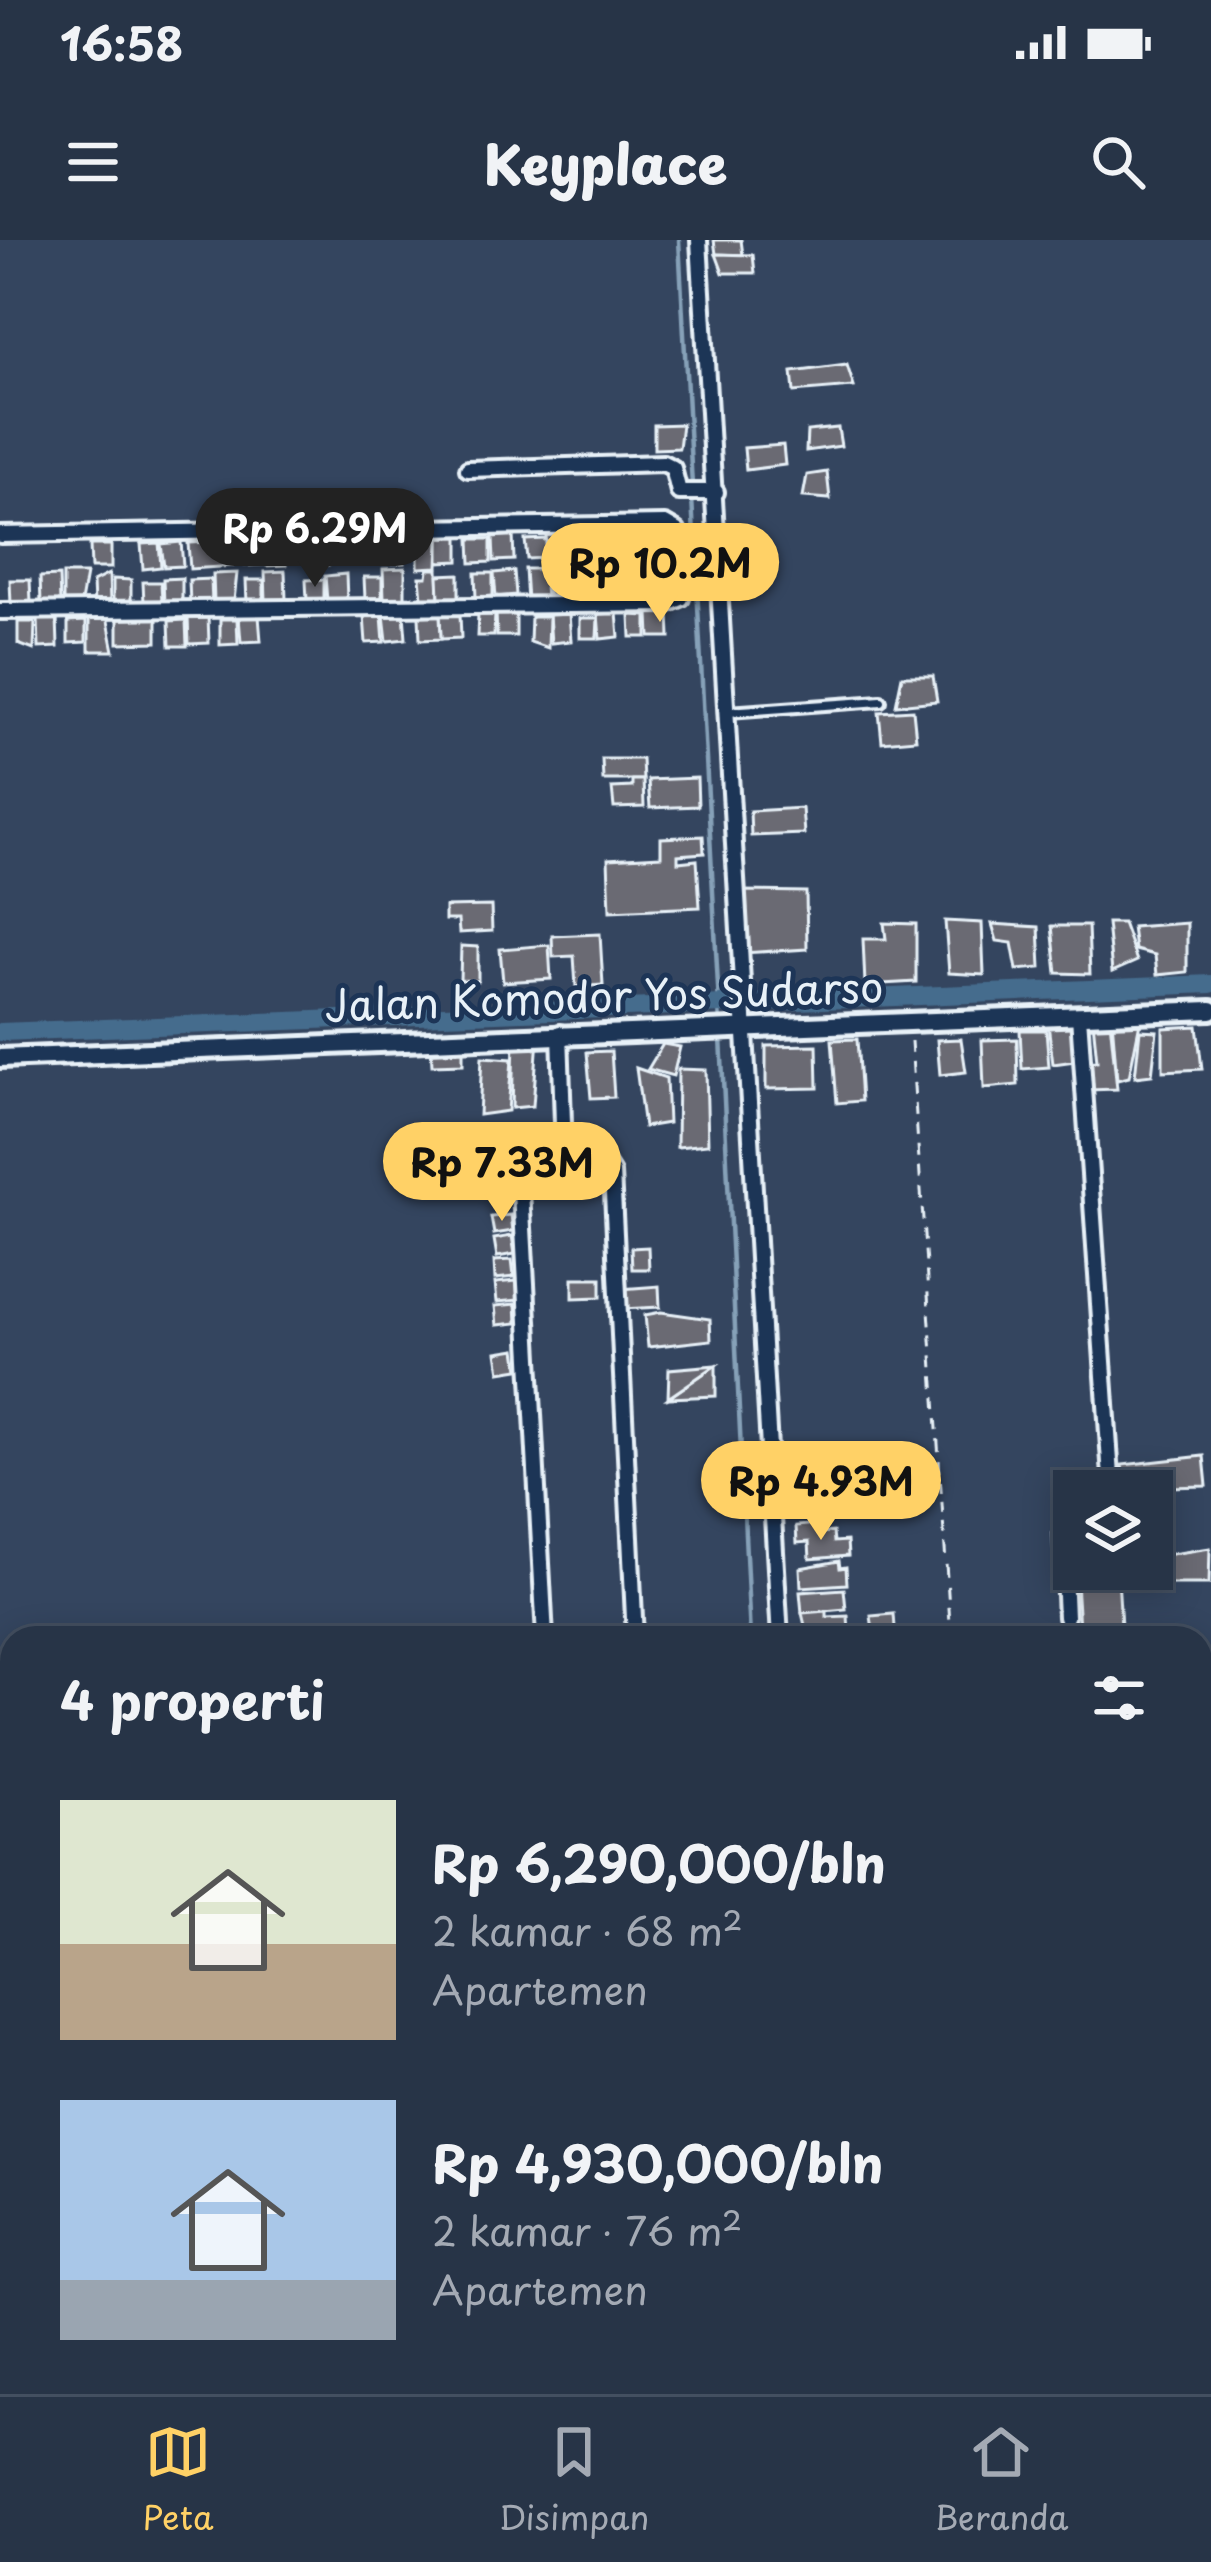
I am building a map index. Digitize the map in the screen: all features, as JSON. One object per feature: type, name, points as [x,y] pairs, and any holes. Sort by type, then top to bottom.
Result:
[{"type":"street","points":[[699,240],[779,1626]]},
{"type":"street","points":[[468,469],[663,463],[673,468],[679,492],[714,492]]},
{"type":"street","points":[[0,536],[665,524],[677,531],[684,582],[681,598],[667,604],[0,611]]},
{"type":"street","points":[[684,582],[717,580]]},
{"type":"street","name":"Jalan Komodor Yos Sudarso","points":[[0,1058],[700,1029],[742,1023],[1211,1010]]},
{"type":"street","points":[[1079,1016],[1111,1470]]},
{"type":"street","points":[[560,1033],[564,1153]]},
{"type":"street","points":[[543,1626],[520,1172],[530,1162],[564,1153],[602,1157],[612,1173],[634,1626]]},
{"type":"street","points":[[1065,1590],[1066,1617]]},
{"type":"lane","points":[[728,712],[881,701]]},
{"type":"path","points":[[910,1021],[950,1626]]},
{"type":"building","points":[[714,240],[741,240],[743,255],[716,254]]},
{"type":"building","points":[[716,254],[753,255],[755,273],[723,273]]},
{"type":"building","points":[[847,365],[854,387],[794,392],[792,372]]},
{"type":"building","points":[[682,424],[679,448],[654,449],[654,425]]},
{"type":"building","points":[[838,428],[841,446],[806,451],[807,431]]},
{"type":"building","points":[[783,445],[785,465],[746,470],[744,448]]},
{"type":"building","points":[[827,472],[830,499],[803,497],[807,475]]},
{"type":"building","points":[[667,533],[670,557],[654,559],[652,535]]},
{"type":"building","points":[[566,534],[567,559],[547,560],[546,535]]},
{"type":"building","points":[[577,534],[595,534],[596,558],[578,559]]},
{"type":"building","points":[[615,534],[616,557],[598,558],[597,535]]},
{"type":"building","points":[[647,534],[648,557],[626,558],[625,535]]},
{"type":"building","points":[[513,535],[514,560],[494,561],[493,537]]},
{"type":"building","points":[[403,537],[404,563],[384,564],[383,539]]},
{"type":"building","points":[[439,537],[459,537],[459,561],[439,562]]},
{"type":"building","points":[[344,538],[346,563],[327,565],[325,540]]},
{"type":"building","points":[[418,538],[439,539],[438,567],[418,568]]},
{"type":"building","points":[[285,539],[286,565],[267,566],[265,540]]},
{"type":"building","points":[[470,539],[491,539],[491,562],[471,563]]},
{"type":"building","points":[[546,539],[546,558],[527,559],[525,540]]},
{"type":"building","points":[[231,541],[233,566],[190,569],[188,543]]},
{"type":"building","points":[[364,541],[382,542],[382,563],[364,563]]},
{"type":"building","points":[[181,542],[183,566],[164,567],[161,544]]},
{"type":"building","points":[[159,543],[161,567],[143,569],[141,544]]},
{"type":"building","points":[[307,543],[323,543],[324,564],[308,565]]},
{"type":"building","points":[[90,545],[111,545],[111,568],[91,568]]},
{"type":"building","points":[[244,545],[263,545],[264,565],[245,566]]},
{"type":"building","points":[[575,566],[596,566],[597,599],[577,600]]},
{"type":"building","points":[[405,568],[405,598],[384,599],[383,569]]},
{"type":"building","points":[[428,569],[438,569],[439,598],[422,599],[420,577],[427,577]]},
{"type":"building","points":[[525,569],[544,569],[546,599],[527,601]]},
{"type":"building","points":[[556,570],[556,579],[567,578],[568,599],[549,600],[546,571]]},
{"type":"building","points":[[285,571],[286,600],[266,601],[265,572]]},
{"type":"building","points":[[514,571],[516,595],[496,597],[494,573]]},
{"type":"building","points":[[668,572],[670,594],[650,596],[649,574]]},
{"type":"building","points":[[237,573],[234,601],[214,602],[213,574]]},
{"type":"building","points":[[475,573],[493,573],[493,596],[476,598]]},
{"type":"building","points":[[63,574],[86,574],[81,602],[63,602]]},
{"type":"building","points":[[109,574],[110,603],[94,604],[93,582]]},
{"type":"building","points":[[346,574],[347,600],[327,601],[325,576]]},
{"type":"building","points":[[459,574],[459,598],[439,598],[438,575]]},
{"type":"building","points":[[647,574],[648,596],[630,597],[629,575]]},
{"type":"building","points":[[59,576],[60,603],[41,603],[40,577]]},
{"type":"building","points":[[617,576],[618,598],[599,598],[597,577]]},
{"type":"building","points":[[364,577],[382,577],[382,599],[365,599]]},
{"type":"building","points":[[182,578],[182,603],[164,604],[163,579]]},
{"type":"building","points":[[113,579],[131,580],[131,605],[113,604]]},
{"type":"building","points":[[211,579],[212,604],[190,604],[189,580]]},
{"type":"building","points":[[324,579],[324,600],[307,601],[306,580]]},
{"type":"building","points":[[10,580],[30,580],[31,604],[11,605]]},
{"type":"building","points":[[246,580],[264,580],[264,602],[247,602]]},
{"type":"building","points":[[143,582],[161,582],[162,602],[144,603]]},
{"type":"building","points":[[496,612],[516,612],[516,636],[497,636]]},
{"type":"building","points":[[669,612],[670,637],[650,637],[649,613]]},
{"type":"building","points":[[617,613],[619,637],[600,639],[598,614]]},
{"type":"building","points":[[404,614],[406,639],[387,641],[384,615]]},
{"type":"building","points":[[460,614],[461,638],[441,639],[440,615]]},
{"type":"building","points":[[478,614],[495,614],[494,636],[477,636]]},
{"type":"building","points":[[569,614],[571,641],[551,643],[549,615]]},
{"type":"building","points":[[440,615],[441,639],[420,640],[419,616]]},
{"type":"building","points":[[630,615],[647,616],[647,637],[631,637]]},
{"type":"building","points":[[89,616],[107,616],[114,651],[89,651]]},
{"type":"building","points":[[208,616],[209,643],[189,644],[188,617]]},
{"type":"building","points":[[259,616],[261,641],[241,642],[239,617]]},
{"type":"building","points":[[364,616],[382,616],[384,642],[366,643]]},
{"type":"building","points":[[57,617],[58,647],[39,648],[38,618]]},
{"type":"building","points":[[531,617],[549,617],[548,648],[530,642]]},
{"type":"building","points":[[157,618],[157,642],[118,643],[118,619]]},
{"type":"building","points":[[580,618],[598,618],[597,638],[580,638]]},
{"type":"building","points":[[220,619],[237,619],[238,644],[220,645]]},
{"type":"building","points":[[186,620],[187,646],[170,646],[169,621]]},
{"type":"building","points":[[86,621],[86,642],[68,643],[68,622]]},
{"type":"building","points":[[18,622],[35,622],[34,650],[18,644]]},
{"type":"building","points":[[902,676],[933,676],[937,701],[896,705]]},
{"type":"building","points":[[913,710],[916,739],[882,742],[879,712]]},
{"type":"building","points":[[602,759],[642,759],[643,780],[603,780]]},
{"type":"building","points":[[697,778],[698,806],[650,808],[648,780]]},
{"type":"building","points":[[632,780],[643,780],[644,807],[614,808],[612,788],[632,787]]},
{"type":"building","points":[[802,808],[804,834],[751,836],[750,811]]},
{"type":"building","points":[[703,836],[704,853],[678,855],[678,862],[697,860],[700,907],[610,911],[608,859],[661,856],[661,838]]},
{"type":"building","points":[[741,891],[806,892],[807,949],[743,953]]},
{"type":"building","points":[[491,906],[492,931],[459,933],[458,920],[445,920],[445,907]]},
{"type":"building","points":[[945,921],[982,923],[984,975],[949,973]]},
{"type":"building","points":[[884,923],[916,924],[916,982],[865,985],[863,939],[886,939]]},
{"type":"building","points":[[1107,923],[1123,923],[1137,961],[1112,972]]},
{"type":"building","points":[[1187,923],[1187,972],[1157,975],[1155,955],[1135,950],[1132,927]]},
{"type":"building","points":[[992,924],[1039,927],[1041,968],[1017,970],[1012,943],[997,941]]},
{"type":"building","points":[[1052,926],[1088,926],[1090,974],[1057,973]]},
{"type":"building","points":[[600,934],[603,985],[576,987],[574,956],[553,957],[552,936]]},
{"type":"building","points":[[549,945],[551,979],[503,982],[500,949]]},
{"type":"building","points":[[461,946],[478,947],[478,981],[460,980]]},
{"type":"building","points":[[1124,1016],[1140,1022],[1129,1077],[1117,1080],[1112,1019]]},
{"type":"building","points":[[1110,1020],[1117,1089],[1088,1090],[1085,1062],[1097,1061],[1093,1021]]},
{"type":"building","points":[[1071,1023],[1075,1061],[1053,1064],[1048,1024]]},
{"type":"building","points":[[1197,1026],[1202,1069],[1163,1071],[1163,1028]]},
{"type":"building","points":[[1020,1030],[1046,1030],[1049,1067],[1022,1069]]},
{"type":"building","points":[[1140,1030],[1157,1031],[1152,1075],[1135,1077]]},
{"type":"building","points":[[538,1038],[533,1106],[512,1108],[514,1041]]},
{"type":"building","points":[[857,1039],[861,1101],[837,1103],[832,1040]]},
{"type":"building","points":[[961,1039],[966,1072],[940,1075],[937,1040]]},
{"type":"building","points":[[1017,1039],[1018,1085],[984,1088],[982,1040]]},
{"type":"building","points":[[463,1044],[463,1064],[432,1065],[431,1046]]},
{"type":"building","points":[[663,1044],[680,1047],[673,1076],[648,1069]]},
{"type":"building","points":[[817,1045],[818,1088],[766,1089],[766,1046]]},
{"type":"building","points":[[611,1051],[614,1097],[591,1098],[587,1052]]},
{"type":"building","points":[[482,1057],[512,1059],[508,1111],[479,1115]]},
{"type":"building","points":[[636,1068],[666,1078],[668,1123],[644,1127]]},
{"type":"building","points":[[678,1069],[706,1070],[708,1144],[677,1147]]},
{"type":"building","points":[[507,1166],[510,1186],[493,1188],[491,1168]]},
{"type":"building","points":[[555,1166],[556,1187],[539,1188],[538,1167]]},
{"type":"building","points":[[511,1215],[513,1231],[494,1234],[491,1217]]},
{"type":"building","points":[[512,1236],[515,1254],[497,1257],[494,1239]]},
{"type":"building","points":[[648,1247],[649,1269],[632,1269],[631,1248]]},
{"type":"building","points":[[512,1260],[514,1277],[495,1279],[494,1261]]},
{"type":"building","points":[[573,1278],[601,1278],[601,1297],[573,1298]]},
{"type":"building","points":[[517,1281],[519,1300],[497,1302],[495,1283]]},
{"type":"building","points":[[659,1286],[660,1307],[622,1309],[621,1289]]},
{"type":"building","points":[[516,1304],[517,1323],[497,1325],[495,1306]]},
{"type":"building","points":[[661,1312],[710,1319],[711,1340],[648,1347],[645,1315]]},
{"type":"building","points":[[516,1349],[519,1369],[500,1372],[497,1352]]},
{"type":"building","points":[[716,1365],[716,1396],[668,1398]]},
{"type":"building","points":[[716,1365],[668,1398],[669,1369]]},
{"type":"building","points":[[1204,1456],[1207,1486],[1173,1487],[1173,1470],[1123,1470],[1122,1465]]},
{"type":"building","points":[[819,1524],[820,1533],[833,1532],[834,1542],[847,1541],[848,1556],[810,1559],[809,1542],[797,1543],[796,1526]]},
{"type":"building","points":[[1210,1548],[1209,1584],[1173,1584],[1173,1554]]},
{"type":"building","points":[[839,1561],[840,1568],[846,1567],[847,1584],[801,1587],[800,1568]]},
{"type":"building","points":[[844,1589],[846,1609],[802,1613],[800,1592]]},
{"type":"building","points":[[1077,1590],[1119,1590],[1121,1626],[1079,1626]]},
{"type":"building","points":[[827,1611],[827,1617],[848,1616],[849,1626],[805,1626],[802,1613]]},
{"type":"building","points":[[894,1614],[895,1626],[872,1626],[871,1616]]},
{"type":"waterway","points":[[679,240],[692,486]]},
{"type":"waterway","points":[[692,497],[696,576]]},
{"type":"waterway","points":[[697,587],[720,1025]]},
{"type":"waterway","points":[[0,1032],[1211,984]]},
{"type":"waterway","points":[[721,1037],[749,1626]]}]
